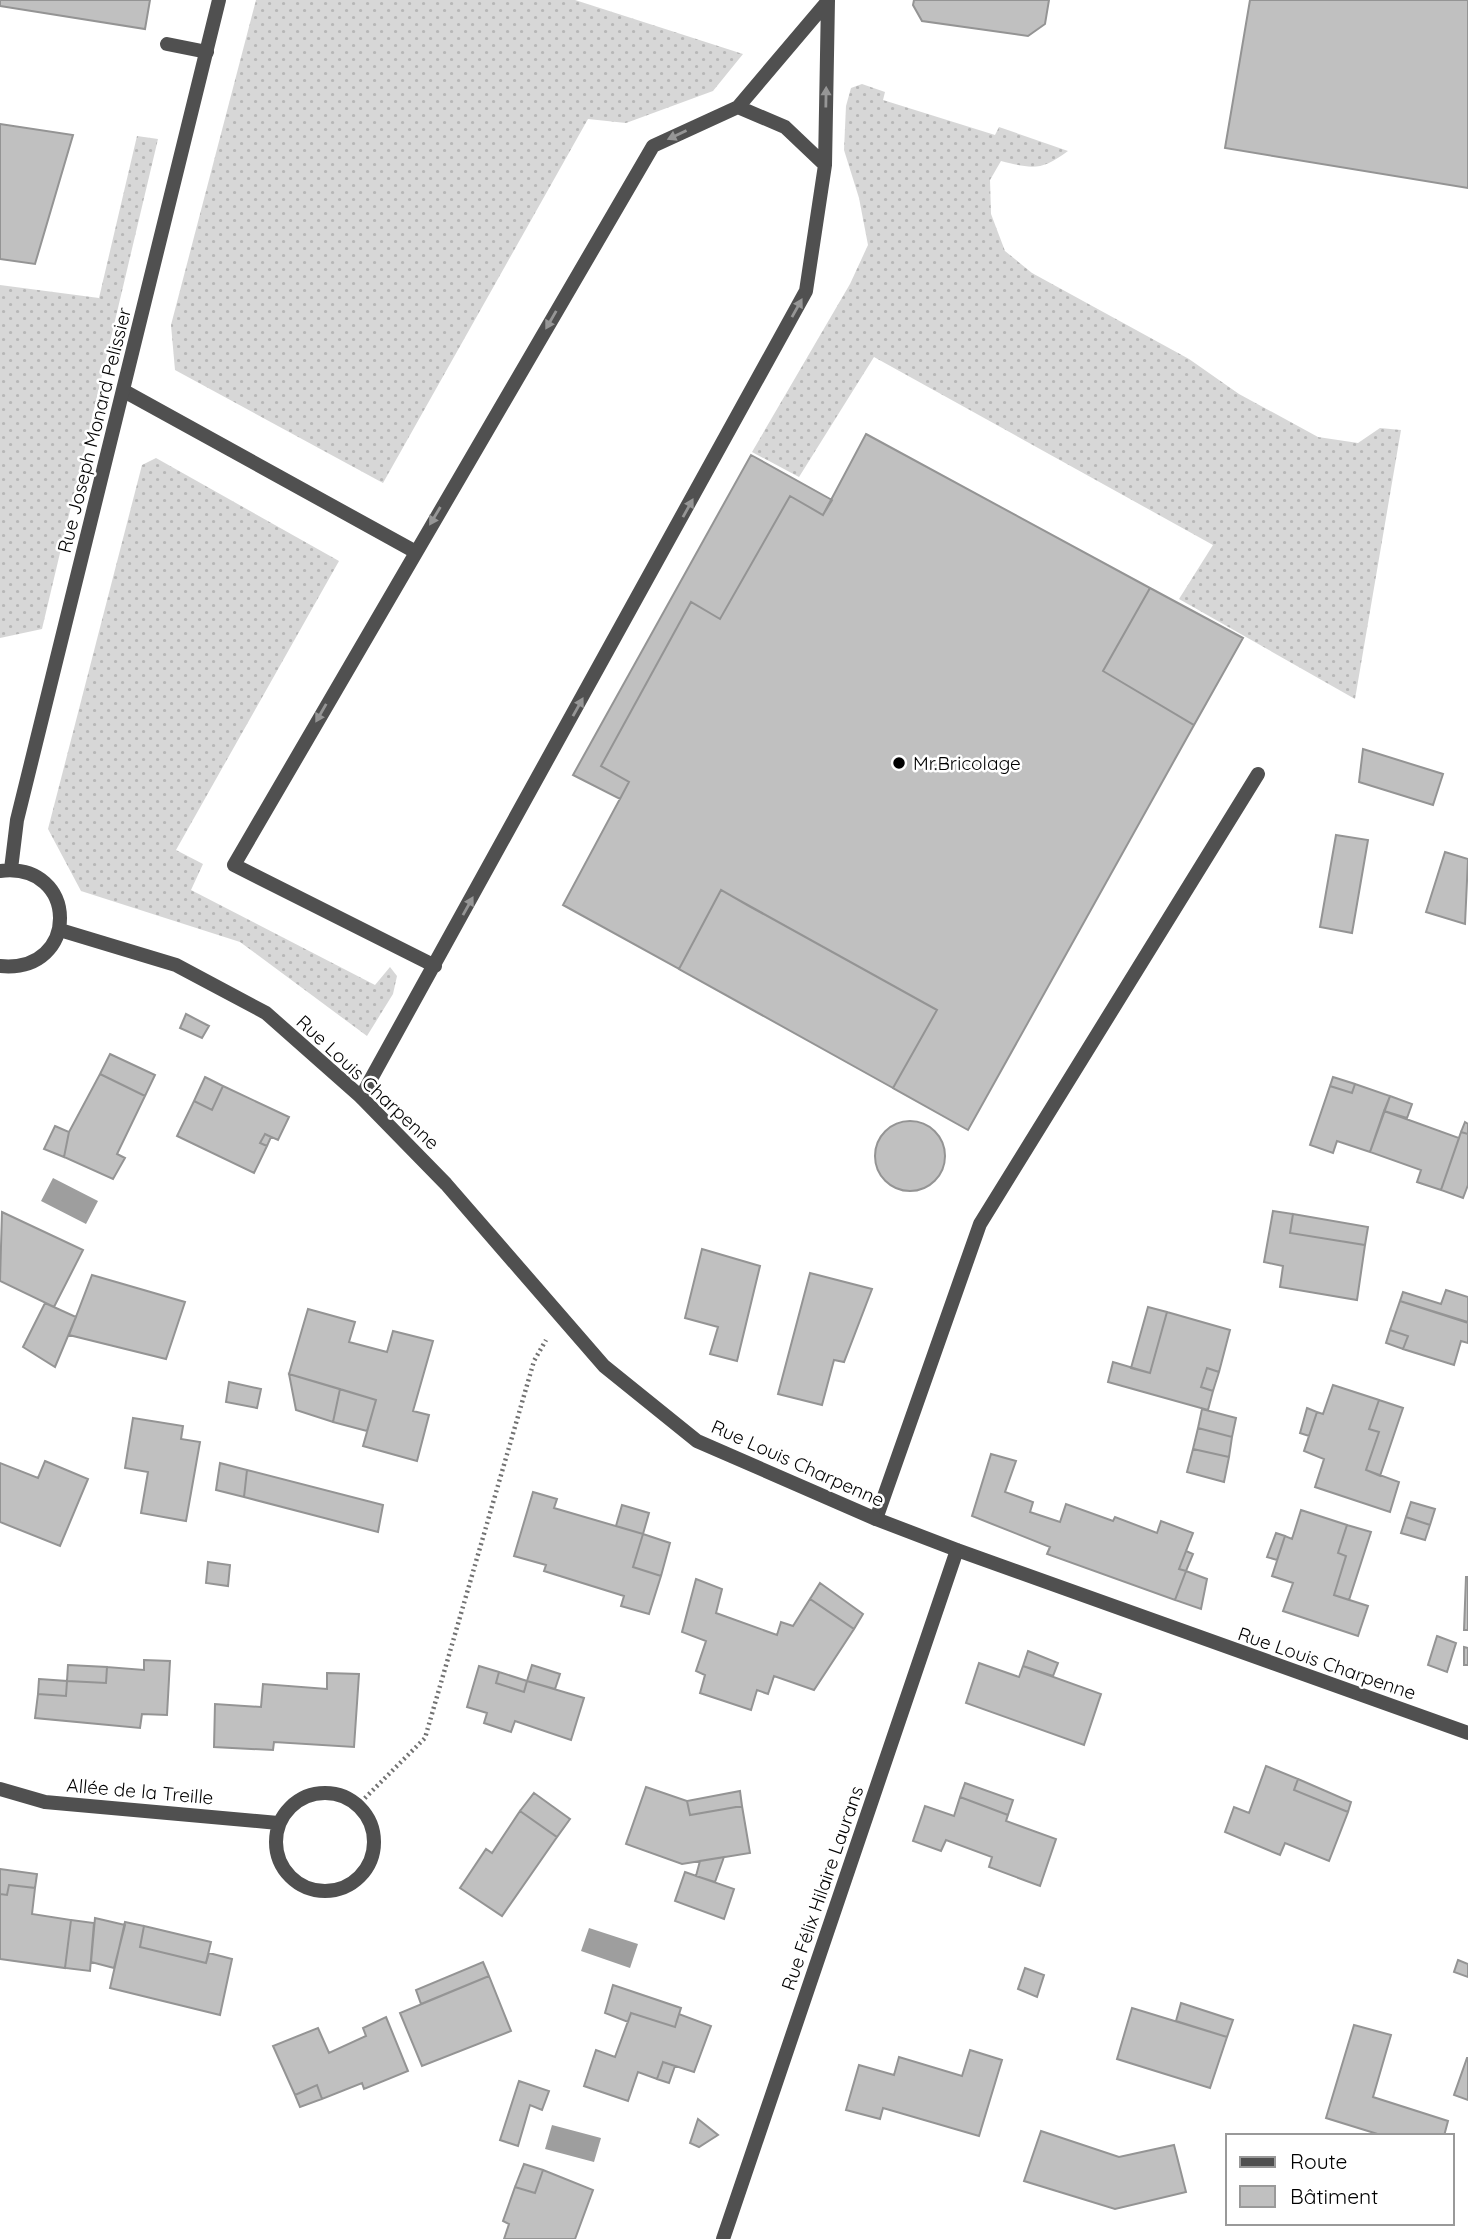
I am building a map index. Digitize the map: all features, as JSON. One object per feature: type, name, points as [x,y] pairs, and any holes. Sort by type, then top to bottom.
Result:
[{"type":"street","name":"Rue Joseph Monard Pelissier","points":[[6,870],[219,0]]},
{"type":"street","points":[[435,966],[234,865],[414,551],[653,146],[738,107],[828,1]]},
{"type":"street","points":[[360,1097],[435,966],[806,291],[825,165],[828,1]]},
{"type":"street","points":[[167,44],[206,52]]},
{"type":"street","points":[[738,107],[785,127],[825,165]]},
{"type":"street","points":[[124,391],[414,551]]},
{"type":"street","points":[[876,1519],[980,1224],[1258,774]]},
{"type":"street","points":[[0,966],[15,967],[40,958],[52,946],[60,930],[60,906],[52,890],[33,874],[6,870]]},
{"type":"street","name":"Rue Louis Charpenne","points":[[60,930],[176,965],[266,1013],[360,1097],[446,1184],[604,1366],[697,1441],[876,1519],[957,1550],[1468,1733]]},
{"type":"street","name":"Rue Félix Hilaire Laurans","points":[[723,2239],[957,1550]]},
{"type":"street","name":"Allée de la Treille","points":[[0,1790],[45,1802],[278,1823]]},
{"type":"street","points":[[335,1792],[365,1811],[375,1843],[363,1875],[331,1892],[298,1885],[276,1857],[278,1823],[301,1797],[335,1792]]},
{"type":"path","points":[[357,1806],[425,1738],[455,1643],[534,1361],[560,1315]]},
{"type":"shaded area","points":[[256,0],[575,0],[743,54],[713,91],[626,123],[588,119],[383,483],[175,370],[171,325]]},
{"type":"shaded area","points":[[862,84],[885,92],[883,100],[995,135],[999,127],[1068,151],[1043,165],[1029,167],[1001,161],[990,180],[991,214],[1005,251],[1032,273],[1189,359],[1239,394],[1318,437],[1358,443],[1380,428],[1401,430],[1355,699],[1179,599],[1213,545],[874,357],[799,477],[752,452],[850,284],[868,245],[859,198],[844,150],[846,106],[851,88]]},
{"type":"shaded area","points":[[137,136],[158,139],[42,629],[0,638],[0,285],[99,298]]},
{"type":"shaded area","points":[[156,458],[339,561],[176,850],[203,864],[191,890],[375,985],[390,967],[397,976],[393,994],[367,1036],[240,942],[81,891],[48,829],[142,465]]},
{"type":"shaded area","points":[[53,1178],[98,1201],[86,1224],[41,1201]]},
{"type":"shaded area","points":[[589,1928],[638,1944],[630,1968],[581,1951]]},
{"type":"shaded area","points":[[552,2125],[601,2138],[594,2162],[545,2149]]},
{"type":"building","points":[[0,0],[150,0],[145,29],[0,6]]},
{"type":"building","points":[[914,0],[1049,0],[1045,24],[1028,36],[922,21],[913,5]]},
{"type":"building","points":[[1250,0],[1468,0],[1468,188],[1225,148]]},
{"type":"building","points":[[0,124],[73,135],[35,264],[0,259]]},
{"type":"building","points":[[866,434],[1150,588],[1103,671],[1194,725],[968,1130],[893,1088],[937,1010],[721,890],[679,969],[563,905],[629,782],[601,766],[691,602],[720,619],[790,496],[823,515]]},
{"type":"building","points":[[751,455],[832,500],[823,515],[790,496],[720,619],[691,602],[601,766],[629,782],[620,799],[573,775]]},
{"type":"building","points":[[1150,588],[1243,638],[1194,725],[1103,671]]},
{"type":"building","points":[[1363,749],[1443,774],[1433,805],[1359,782]]},
{"type":"building","points":[[1336,835],[1368,840],[1352,933],[1320,927]]},
{"type":"building","points":[[1445,852],[1468,859],[1465,924],[1426,912]]},
{"type":"building","points":[[721,890],[937,1010],[893,1088],[679,969]]},
{"type":"building","points":[[186,1014],[209,1026],[202,1038],[180,1028]]},
{"type":"building","points":[[110,1054],[155,1075],[145,1096],[100,1074]]},
{"type":"building","points":[[100,1074],[145,1096],[117,1154],[125,1158],[113,1179],[64,1157],[69,1132]]},
{"type":"building","points":[[205,1077],[223,1086],[212,1110],[194,1101]]},
{"type":"building","points":[[1333,1077],[1355,1084],[1352,1093],[1330,1086]]},
{"type":"building","points":[[1355,1084],[1390,1096],[1370,1152],[1337,1141],[1333,1153],[1310,1145],[1330,1086],[1352,1093]]},
{"type":"building","points":[[223,1086],[289,1117],[278,1140],[265,1134],[260,1143],[267,1146],[254,1173],[177,1136],[194,1101],[212,1110]]},
{"type":"building","points":[[1390,1096],[1412,1104],[1407,1118],[1384,1111]]},
{"type":"building","points":[[1384,1111],[1459,1138],[1441,1190],[1417,1182],[1421,1170],[1370,1152]]},
{"type":"building","points":[[910,1121],[935,1131],[945,1156],[935,1181],[910,1191],[885,1181],[875,1156],[885,1131]]},
{"type":"building","points":[[1465,1122],[1468,1124],[1468,1134],[1461,1132]]},
{"type":"building","points":[[55,1126],[69,1132],[64,1157],[44,1149]]},
{"type":"building","points":[[1461,1132],[1468,1134],[1468,1185],[1463,1198],[1441,1190]]},
{"type":"building","points":[[265,1134],[271,1137],[267,1146],[260,1143]]},
{"type":"building","points":[[1273,1211],[1293,1214],[1290,1233],[1365,1245],[1357,1300],[1280,1287],[1283,1266],[1264,1262]]},
{"type":"building","points":[[2,1212],[83,1250],[54,1307],[0,1281]]},
{"type":"building","points":[[1293,1214],[1368,1227],[1365,1245],[1290,1233]]},
{"type":"building","points":[[702,1249],[760,1266],[737,1361],[710,1354],[718,1327],[685,1318]]},
{"type":"building","points":[[810,1273],[872,1289],[844,1362],[834,1360],[822,1405],[778,1394]]},
{"type":"building","points":[[92,1275],[185,1302],[166,1359],[69,1335]]},
{"type":"building","points":[[1446,1290],[1468,1297],[1468,1323],[1400,1301],[1403,1292],[1441,1304]]},
{"type":"building","points":[[1400,1301],[1468,1322],[1468,1343],[1461,1341],[1454,1365],[1403,1349],[1408,1336],[1390,1330]]},
{"type":"building","points":[[45,1303],[76,1317],[55,1367],[23,1347]]},
{"type":"building","points":[[1148,1307],[1167,1312],[1150,1373],[1131,1368]]},
{"type":"building","points":[[308,1309],[355,1322],[349,1342],[387,1352],[393,1331],[433,1341],[413,1411],[429,1415],[417,1461],[363,1446],[376,1400],[289,1374]]},
{"type":"building","points":[[1167,1312],[1230,1330],[1219,1372],[1207,1368],[1201,1387],[1213,1391],[1208,1410],[1108,1382],[1113,1362],[1150,1373]]},
{"type":"building","points":[[1390,1330],[1408,1336],[1403,1349],[1386,1343]]},
{"type":"building","points":[[1207,1368],[1219,1372],[1213,1391],[1201,1387]]},
{"type":"building","points":[[289,1374],[340,1389],[333,1422],[296,1410]]},
{"type":"building","points":[[229,1382],[261,1389],[257,1408],[226,1402]]},
{"type":"building","points":[[1333,1385],[1379,1400],[1369,1429],[1379,1432],[1366,1470],[1399,1482],[1390,1512],[1315,1487],[1324,1459],[1304,1451],[1317,1412],[1323,1414]]},
{"type":"building","points":[[340,1389],[376,1400],[367,1431],[333,1422]]},
{"type":"building","points":[[1379,1400],[1403,1408],[1380,1476],[1366,1470],[1379,1432],[1369,1429]]},
{"type":"building","points":[[1307,1408],[1317,1412],[1309,1436],[1300,1433]]},
{"type":"building","points":[[1202,1409],[1236,1418],[1232,1437],[1198,1428]]},
{"type":"building","points":[[133,1418],[183,1426],[181,1439],[200,1442],[186,1521],[141,1513],[148,1472],[125,1468]]},
{"type":"building","points":[[1198,1428],[1232,1437],[1229,1457],[1193,1449]]},
{"type":"building","points":[[1193,1449],[1229,1457],[1224,1482],[1187,1472]]},
{"type":"building","points":[[991,1454],[1016,1461],[1005,1492],[1033,1502],[1030,1512],[1060,1522],[1066,1504],[1113,1521],[1115,1517],[1157,1533],[1161,1521],[1193,1533],[1179,1569],[1186,1571],[1175,1600],[1047,1554],[1050,1547],[972,1516]]},
{"type":"building","points":[[45,1461],[88,1479],[60,1546],[0,1522],[0,1463],[38,1478]]},
{"type":"building","points":[[220,1463],[247,1470],[244,1497],[216,1490]]},
{"type":"building","points":[[247,1470],[383,1505],[378,1532],[244,1497]]},
{"type":"building","points":[[533,1492],[557,1499],[554,1508],[643,1534],[633,1567],[661,1576],[649,1614],[621,1606],[624,1596],[544,1571],[546,1565],[514,1556]]},
{"type":"building","points":[[1411,1502],[1435,1509],[1430,1525],[1406,1517]]},
{"type":"building","points":[[622,1505],[649,1513],[643,1534],[616,1526]]},
{"type":"building","points":[[1301,1510],[1347,1525],[1338,1553],[1346,1556],[1334,1595],[1368,1606],[1358,1636],[1283,1611],[1293,1583],[1272,1576],[1285,1536],[1292,1539]]},
{"type":"building","points":[[1406,1517],[1430,1525],[1425,1540],[1401,1533]]},
{"type":"building","points":[[1347,1525],[1371,1532],[1349,1600],[1334,1595],[1346,1556],[1338,1553]]},
{"type":"building","points":[[1276,1533],[1285,1536],[1277,1560],[1267,1557]]},
{"type":"building","points":[[643,1534],[670,1543],[661,1576],[633,1567]]},
{"type":"building","points":[[1186,1551],[1193,1554],[1186,1571],[1179,1569]]},
{"type":"building","points":[[208,1562],[230,1565],[228,1586],[206,1583]]},
{"type":"building","points":[[1186,1571],[1207,1579],[1201,1609],[1175,1600]]},
{"type":"building","points":[[1466,1577],[1468,1630],[1464,1630]]},
{"type":"building","points":[[696,1579],[722,1589],[716,1613],[777,1635],[781,1622],[793,1626],[810,1599],[854,1629],[814,1690],[774,1676],[768,1694],[757,1690],[751,1710],[700,1693],[705,1675],[696,1671],[706,1641],[682,1632]]},
{"type":"building","points":[[820,1583],[863,1614],[854,1629],[810,1599]]},
{"type":"building","points":[[1437,1636],[1456,1643],[1447,1672],[1428,1665]]},
{"type":"building","points":[[1464,1647],[1468,1648],[1468,1665],[1464,1665]]},
{"type":"building","points":[[1028,1651],[1058,1663],[1053,1676],[1023,1666]]},
{"type":"building","points":[[144,1660],[170,1661],[167,1715],[142,1714],[140,1728],[35,1718],[38,1694],[66,1696],[67,1681],[106,1683],[107,1667],[144,1670]]},
{"type":"building","points":[[979,1663],[1019,1677],[1023,1666],[1101,1694],[1084,1745],[966,1703]]},
{"type":"building","points":[[68,1665],[107,1667],[106,1683],[67,1681]]},
{"type":"building","points":[[532,1665],[560,1674],[555,1689],[527,1681]]},
{"type":"building","points":[[479,1666],[499,1672],[496,1683],[524,1692],[527,1681],[584,1698],[571,1740],[515,1721],[511,1732],[484,1723],[487,1713],[467,1707]]},
{"type":"building","points":[[499,1672],[527,1681],[524,1692],[496,1683]]},
{"type":"building","points":[[327,1673],[359,1674],[354,1747],[274,1742],[273,1750],[214,1747],[215,1704],[261,1707],[263,1684],[327,1689]]},
{"type":"building","points":[[39,1679],[67,1681],[66,1696],[38,1694]]},
{"type":"building","points":[[1266,1766],[1298,1779],[1294,1790],[1348,1812],[1329,1861],[1285,1843],[1280,1855],[1225,1832],[1234,1807],[1249,1813]]},
{"type":"building","points":[[1298,1779],[1351,1802],[1348,1812],[1294,1790]]},
{"type":"building","points":[[965,1783],[1013,1800],[1008,1815],[960,1797]]},
{"type":"building","points":[[646,1787],[687,1801],[690,1815],[742,1806],[750,1853],[682,1864],[626,1844]]},
{"type":"building","points":[[740,1791],[742,1806],[690,1815],[687,1801]]},
{"type":"building","points":[[534,1793],[570,1819],[557,1837],[520,1811]]},
{"type":"building","points":[[960,1797],[1008,1815],[1006,1821],[1056,1839],[1040,1886],[989,1867],[992,1857],[946,1840],[941,1851],[913,1841],[925,1806],[954,1816]]},
{"type":"building","points":[[520,1811],[557,1837],[502,1916],[460,1888],[486,1849],[492,1853]]},
{"type":"building","points":[[724,1857],[715,1882],[696,1876],[700,1861]]},
{"type":"building","points":[[0,1869],[37,1874],[35,1888],[9,1885],[7,1895],[0,1894]]},
{"type":"building","points":[[685,1872],[734,1889],[724,1919],[675,1901]]},
{"type":"building","points":[[9,1885],[35,1888],[32,1914],[71,1920],[65,1968],[0,1959],[0,1894],[7,1895]]},
{"type":"building","points":[[95,1918],[125,1925],[114,1968],[91,1962]]},
{"type":"building","points":[[71,1920],[94,1923],[90,1971],[65,1968]]},
{"type":"building","points":[[125,1922],[144,1926],[140,1947],[206,1963],[209,1953],[232,1959],[220,2015],[110,1988]]},
{"type":"building","points":[[144,1926],[211,1942],[206,1963],[140,1947]]},
{"type":"building","points":[[1458,1960],[1468,1964],[1468,1977],[1454,1972]]},
{"type":"building","points":[[483,1962],[489,1976],[421,2004],[416,1990]]},
{"type":"building","points":[[1025,1968],[1044,1975],[1037,1997],[1018,1989]]},
{"type":"building","points":[[489,1976],[511,2031],[422,2066],[400,2013]]},
{"type":"building","points":[[613,1985],[681,2008],[675,2027],[631,2013],[628,2022],[605,2013]]},
{"type":"building","points":[[1181,2003],[1233,2020],[1227,2037],[1176,2021]]},
{"type":"building","points":[[1132,2008],[1227,2037],[1210,2088],[1117,2059]]},
{"type":"building","points":[[631,2013],[675,2027],[679,2014],[711,2026],[694,2072],[663,2062],[657,2079],[638,2072],[628,2101],[584,2086],[596,2050],[615,2057]]},
{"type":"building","points":[[386,2017],[408,2071],[364,2089],[362,2083],[322,2099],[317,2085],[295,2095],[273,2046],[318,2028],[329,2053],[366,2036],[363,2028]]},
{"type":"building","points":[[1354,2025],[1391,2035],[1373,2097],[1448,2121],[1445,2134],[1378,2134],[1326,2118]]},
{"type":"building","points":[[970,2050],[1002,2060],[979,2136],[883,2108],[880,2119],[846,2110],[859,2065],[894,2075],[899,2057],[962,2076]]},
{"type":"building","points":[[1468,2058],[1468,2100],[1454,2095]]},
{"type":"building","points":[[663,2062],[675,2066],[669,2083],[657,2079]]},
{"type":"building","points":[[519,2081],[549,2091],[542,2110],[530,2105],[518,2146],[500,2140]]},
{"type":"building","points":[[317,2085],[322,2099],[300,2107],[295,2095]]},
{"type":"building","points":[[698,2119],[718,2135],[699,2147],[690,2143]]},
{"type":"building","points":[[1041,2131],[1119,2157],[1174,2145],[1186,2192],[1115,2209],[1024,2181]]},
{"type":"building","points":[[524,2164],[543,2170],[535,2193],[515,2187]]},
{"type":"building","points":[[543,2170],[593,2190],[575,2239],[504,2239],[509,2224],[503,2221],[515,2187],[535,2193]]},
{"type":"place","name":"Mr.Bricolage","points":[[899,763]]}]
